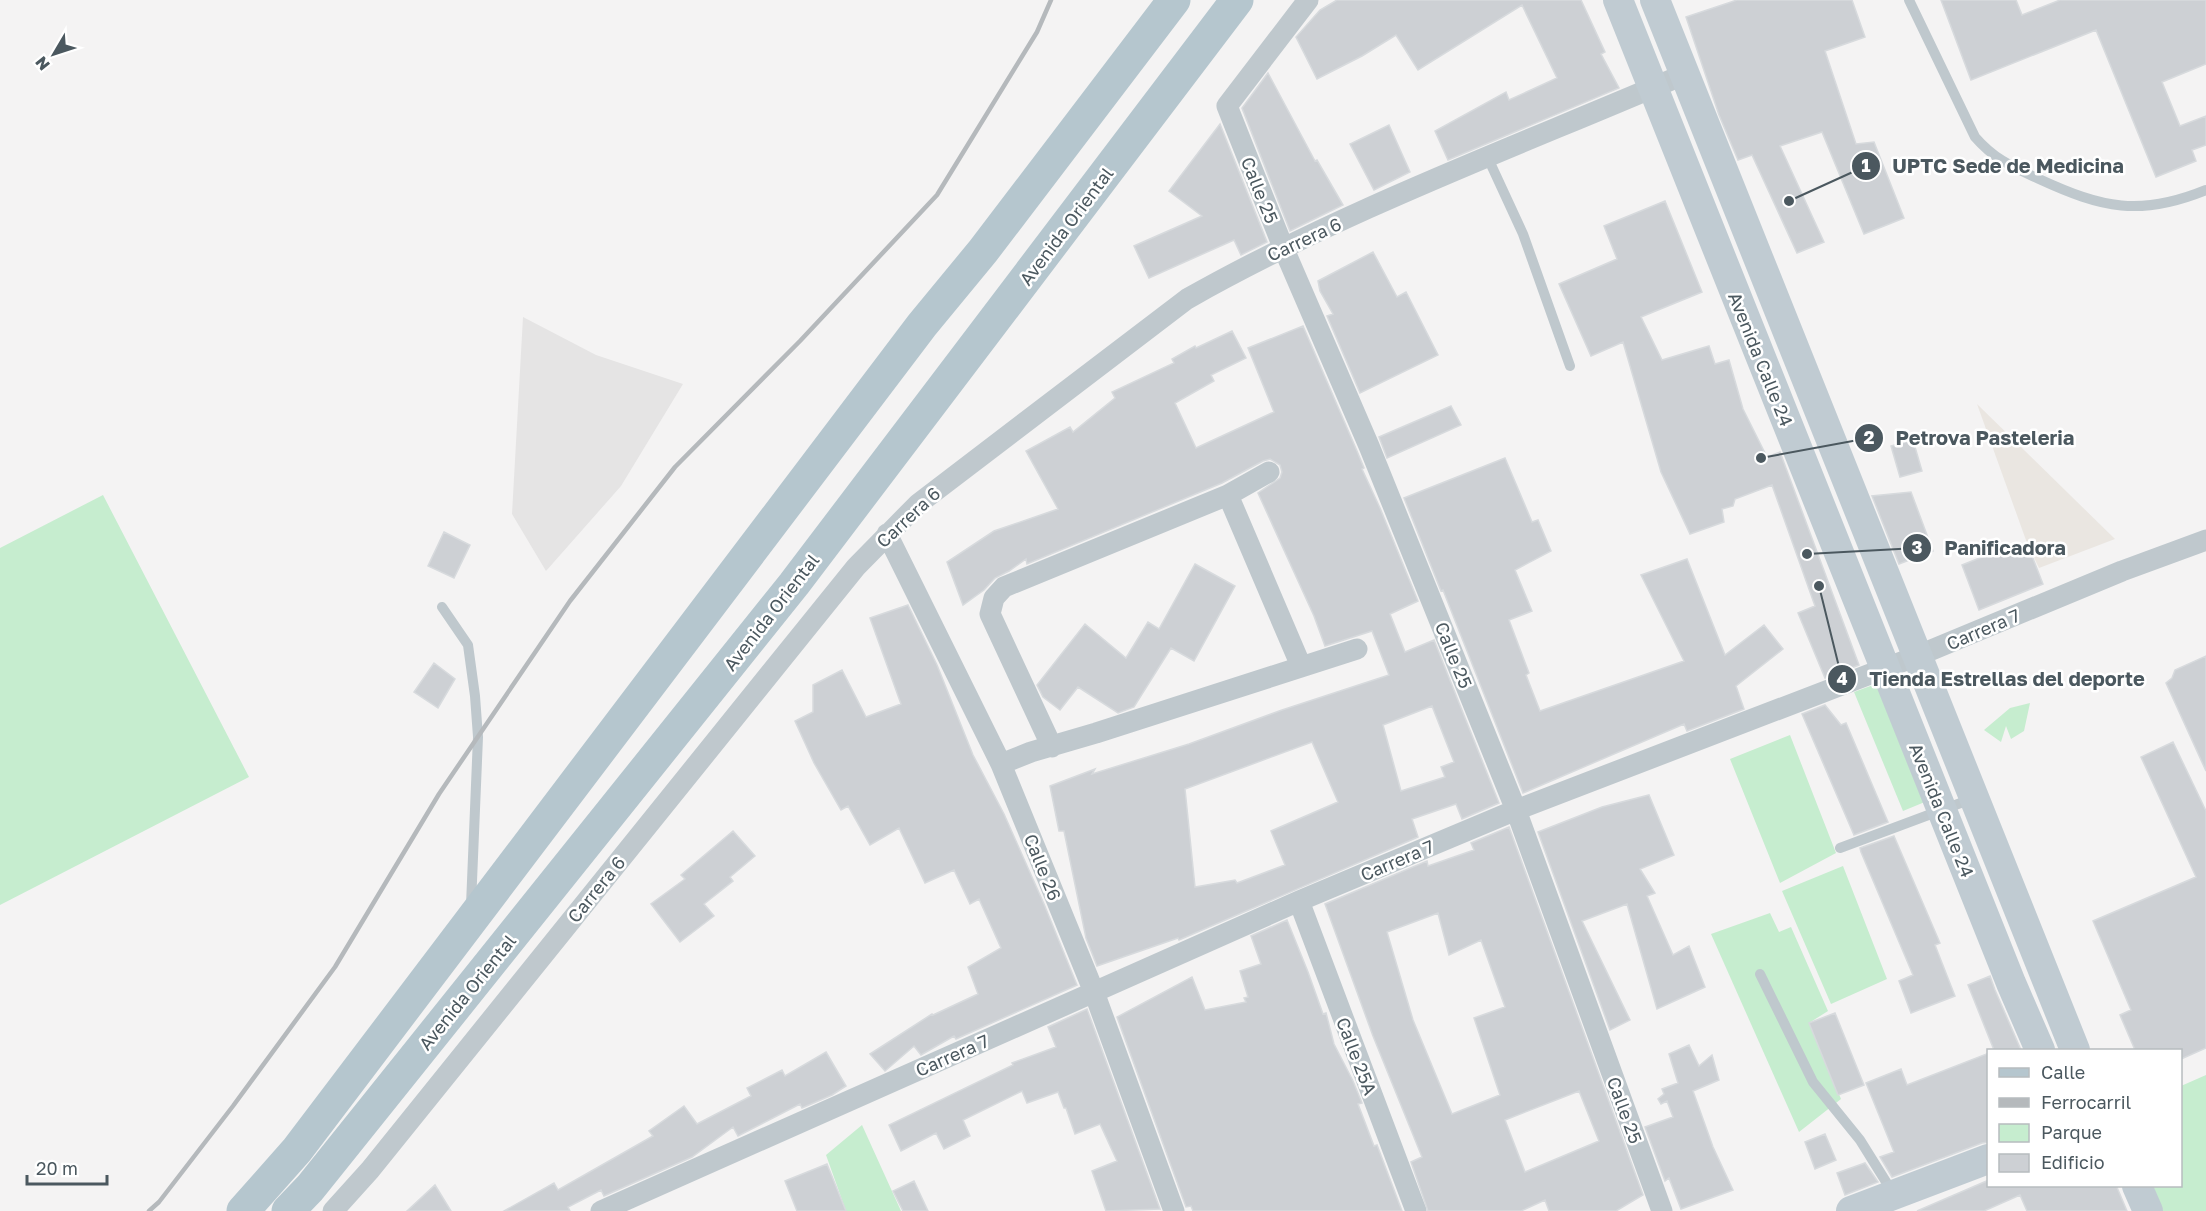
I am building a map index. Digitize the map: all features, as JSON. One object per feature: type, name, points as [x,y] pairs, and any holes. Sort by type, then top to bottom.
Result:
[{"type":"main road","points":[[243,1211],[297,1150],[922,325],[983,251],[1174,0]]},
{"type":"main road","name":"Avenida Oriental","points":[[288,1211],[310,1188],[794,584],[1237,0]]},
{"type":"main road","name":"Avenida Calle 24","points":[[1655,0],[2075,1049]]},
{"type":"main road","name":"Avenida Calle 24","points":[[1622,1],[1653,88],[2040,1049]]},
{"type":"main road","points":[[1851,1211],[1987,1160]]},
{"type":"main road","points":[[2138,1187],[2148,1211]]},
{"type":"street","name":"Calle 25","points":[[1308,0],[1227,106],[1283,247],[1370,446],[1516,810],[1662,1211]]},
{"type":"street","name":"Carrera 6","points":[[333,1211],[370,1170],[816,616],[887,534],[918,504],[1187,299],[1283,247],[1487,156],[1685,74]]},
{"type":"street","points":[[1052,747],[990,614],[994,598],[1004,587],[1228,495],[1269,472]]},
{"type":"street","points":[[1228,495],[1301,666]]},
{"type":"street","name":"Calle 26","points":[[887,534],[1001,764],[1094,992],[1174,1211]]},
{"type":"street","name":"Carrera 7","points":[[601,1211],[1299,901],[1516,810],[1917,656],[2122,571],[2206,540]]},
{"type":"street","points":[[1001,764],[1031,752],[1357,649]]},
{"type":"street","name":"Calle 25A","points":[[1299,901],[1416,1211]]},
{"type":"lane","points":[[1909,0],[1975,137],[2000,161],[2077,196],[2120,206],[2178,202],[2206,190]]},
{"type":"lane","points":[[1487,156],[1523,234],[1570,366]]},
{"type":"lane","points":[[442,607],[468,645],[475,696],[478,738],[471,920]]},
{"type":"lane","points":[[1840,848],[1974,798]]},
{"type":"lane","points":[[1760,974],[1813,1083],[1860,1140],[1893,1195]]},
{"type":"shaded area","points":[[523,317],[596,355],[683,384],[621,486],[546,571],[512,514]]},
{"type":"shaded area","points":[[1977,404],[2115,539],[2039,568],[2027,543]]},
{"type":"green space","points":[[103,495],[249,777],[0,905],[0,548]]},
{"type":"green space","points":[[1884,681],[1932,799],[1903,811],[1854,692]]},
{"type":"green space","points":[[2030,703],[2024,731],[2011,739],[2006,726],[2001,742],[1984,730],[2010,708]]},
{"type":"green space","points":[[1790,735],[1836,853],[1780,883],[1730,759]]},
{"type":"green space","points":[[1843,866],[1887,979],[1831,1004],[1782,891]]},
{"type":"green space","points":[[1770,913],[1779,932],[1791,927],[1828,1011],[1809,1023],[1841,1099],[1799,1132],[1711,934]]},
{"type":"green space","points":[[2206,1075],[2206,1211],[2163,1211],[2153,1187],[2182,1187],[2182,1086]]},
{"type":"green space","points":[[862,1125],[901,1211],[846,1211],[826,1155]]},
{"type":"building","points":[[1337,0],[1581,0],[1605,52],[1601,54],[1619,88],[1448,160],[1435,131],[1506,92],[1509,100],[1557,78],[1522,5],[1418,70],[1396,35],[1362,56],[1317,79],[1296,37],[1320,10]]},
{"type":"building","points":[[1737,0],[1852,0],[1865,37],[1825,51],[1856,144],[1874,142],[1904,218],[1864,234],[1822,132],[1780,146],[1824,242],[1797,253],[1752,155],[1738,160],[1719,115],[1686,17]]},
{"type":"building","points":[[1941,0],[2016,0],[2022,15],[2060,0],[2206,0],[2206,64],[2162,82],[2180,126],[2206,116],[2206,145],[2192,150],[2196,161],[2156,177],[2096,30],[1971,80]]},
{"type":"building","points":[[1268,73],[1315,161],[1317,160],[1343,205],[1290,231],[1242,108]]},
{"type":"building","points":[[1220,124],[1267,242],[1241,255],[1234,240],[1149,278],[1134,246],[1202,216],[1169,191]]},
{"type":"building","points":[[1389,125],[1410,172],[1374,190],[1350,144]]},
{"type":"building","points":[[1665,201],[1702,292],[1641,317],[1662,360],[1709,346],[1715,364],[1729,360],[1743,409],[1767,457],[1780,452],[1859,665],[1825,678],[1798,613],[1815,606],[1772,485],[1735,499],[1733,506],[1722,509],[1724,522],[1690,534],[1661,472],[1623,342],[1591,356],[1559,284],[1617,259],[1604,226]]},
{"type":"building","points":[[1373,252],[1397,297],[1406,292],[1438,355],[1360,393],[1327,316],[1333,314],[1320,291],[1318,281]]},
{"type":"building","points":[[1303,326],[1418,601],[1390,614],[1405,652],[1434,640],[1499,803],[1462,819],[1456,804],[1412,819],[1418,837],[1179,940],[1178,938],[1097,966],[1086,938],[1064,831],[1059,831],[1050,786],[1095,769],[1092,774],[1189,744],[1282,710],[1389,675],[1372,631],[1325,646],[1314,616],[1258,493],[1280,478],[1282,472],[1280,465],[1270,459],[1222,483],[1027,564],[1026,559],[995,578],[984,590],[963,605],[947,562],[994,531],[1058,509],[1026,451],[1070,427],[1073,432],[1115,398],[1112,392],[1174,363],[1172,359],[1195,346],[1196,348],[1232,331],[1246,358],[1211,375],[1214,381],[1175,403],[1196,448],[1274,412],[1248,348]],"holes":[[[1432,706],[1454,762],[1441,767],[1445,777],[1401,791],[1383,725]],[[1312,742],[1338,802],[1271,831],[1285,865],[1237,883],[1235,880],[1195,887],[1185,789]]]},
{"type":"building","points":[[1451,406],[1461,425],[1387,458],[1379,437]]},
{"type":"building","points":[[1913,440],[1922,471],[1900,477],[1891,446]]},
{"type":"building","points":[[1505,458],[1532,522],[1538,520],[1551,551],[1515,570],[1532,611],[1509,620],[1529,673],[1526,675],[1540,711],[1684,661],[1641,575],[1687,559],[1725,655],[1764,625],[1783,649],[1736,686],[1744,709],[1687,731],[1684,724],[1523,793],[1404,498]]},
{"type":"building","points":[[1911,492],[1933,551],[1899,564],[1872,496]]},
{"type":"building","points":[[444,532],[470,545],[454,578],[428,566]]},
{"type":"building","points":[[2027,543],[2043,584],[1979,610],[1962,565]]},
{"type":"building","points":[[1195,564],[1235,586],[1194,661],[1171,648],[1134,707],[1118,713],[1078,687],[1060,710],[1043,697],[1037,685],[1085,624],[1126,658],[1148,622],[1159,629]]},
{"type":"building","points":[[908,605],[937,665],[973,755],[1004,814],[1077,985],[956,1039],[954,1036],[921,1055],[914,1046],[885,1071],[870,1054],[932,1014],[978,994],[968,967],[1001,948],[979,899],[970,904],[954,870],[925,883],[899,828],[870,845],[848,806],[841,810],[814,763],[795,721],[813,712],[813,685],[842,670],[866,717],[901,704],[870,618]]},
{"type":"building","points":[[2206,656],[2206,771],[2166,683],[2172,678],[2175,670]]},
{"type":"building","points":[[434,663],[455,679],[438,708],[414,692]]},
{"type":"building","points":[[1825,705],[1841,725],[1846,723],[1888,822],[1854,835],[1802,714]]},
{"type":"building","points":[[2173,742],[2206,811],[2206,1048],[2182,1059],[2182,1049],[2135,1049],[2120,1015],[2131,1010],[2093,921],[2196,877],[2141,757]]},
{"type":"building","points":[[1649,795],[1674,855],[1640,869],[1655,893],[1647,896],[1673,955],[1689,946],[1705,987],[1657,1009],[1627,904],[1582,921],[1630,1020],[1610,1030],[1538,832],[1602,807]]},
{"type":"building","points":[[1509,827],[1643,1195],[1616,1211],[1549,1211],[1545,1200],[1521,1211],[1428,1211],[1411,1162],[1422,1157],[1373,1036],[1325,904],[1427,861],[1428,866],[1474,850],[1471,843]],"holes":[[[1438,913],[1449,955],[1481,940],[1505,1007],[1474,1018],[1500,1095],[1452,1114],[1413,1020],[1387,932]],[[1579,1091],[1599,1141],[1525,1172],[1505,1120]]]},
{"type":"building","points":[[733,831],[755,856],[730,877],[733,881],[704,904],[714,916],[680,942],[651,904],[685,879],[681,875]]},
{"type":"building","points":[[1894,836],[1940,943],[1935,945],[1955,996],[1911,1013],[1899,981],[1913,975],[1860,848]]},
{"type":"building","points":[[1287,920],[1323,1014],[1326,1013],[1334,1044],[1362,1103],[1358,1104],[1374,1146],[1377,1145],[1402,1211],[1193,1211],[1191,1206],[1186,1207],[1117,1017],[1192,977],[1205,1010],[1246,1002],[1244,998],[1248,997],[1240,971],[1261,964],[1251,936]]},
{"type":"building","points":[[1990,976],[2021,1049],[1994,1049],[1968,985]]},
{"type":"building","points":[[1087,1009],[1160,1209],[1106,1211],[1092,1171],[1117,1161],[1100,1124],[1075,1134],[1058,1092],[1027,1103],[1022,1091],[963,1120],[970,1136],[944,1149],[936,1133],[901,1151],[889,1125],[1013,1065],[1012,1063],[1056,1047],[1048,1027]]},
{"type":"building","points":[[1835,1013],[1864,1085],[1838,1095],[1809,1023]]},
{"type":"building","points":[[1689,1045],[1699,1066],[1712,1055],[1719,1080],[1693,1091],[1713,1147],[1733,1190],[1681,1209],[1669,1178],[1665,1181],[1645,1127],[1673,1117],[1667,1101],[1661,1104],[1658,1099],[1664,1094],[1662,1089],[1678,1083],[1669,1054]]},
{"type":"building","points":[[826,1052],[846,1086],[832,1095],[802,1108],[800,1104],[738,1136],[733,1127],[692,1157],[604,1196],[601,1190],[568,1207],[570,1211],[504,1211],[554,1183],[558,1190],[653,1136],[649,1131],[684,1106],[697,1124],[751,1096],[747,1088],[782,1070],[785,1076]]},
{"type":"building","points":[[1987,1054],[1987,1142],[1892,1177],[1880,1157],[1894,1152],[1866,1083],[1901,1069],[1907,1085]]},
{"type":"building","points":[[1825,1134],[1836,1160],[1815,1169],[1805,1142]]},
{"type":"building","points":[[1865,1163],[1878,1182],[1845,1195],[1837,1173]]},
{"type":"building","points":[[827,1164],[846,1211],[797,1211],[785,1181]]},
{"type":"building","points":[[914,1181],[928,1211],[903,1211],[893,1191]]},
{"type":"building","points":[[1987,1181],[1987,1187],[2117,1187],[2127,1211],[2027,1211],[2020,1195],[1984,1211],[1917,1211]]},
{"type":"building","points":[[435,1185],[451,1211],[407,1211]]},
{"type":"railway","points":[[149,1211],[159,1202],[233,1106],[335,967],[439,794],[570,601],[675,467],[800,341],[937,195],[1037,32],[1051,0]]},
{"type":"place","name":"UPTC Sede de Medicina","points":[[1789,201]]},
{"type":"place","name":"Petrova Pasteleria","points":[[1761,458]]},
{"type":"place","name":"Panificadora","points":[[1807,554]]},
{"type":"place","name":"Tienda Estrellas del deporte","points":[[1819,586]]}]
